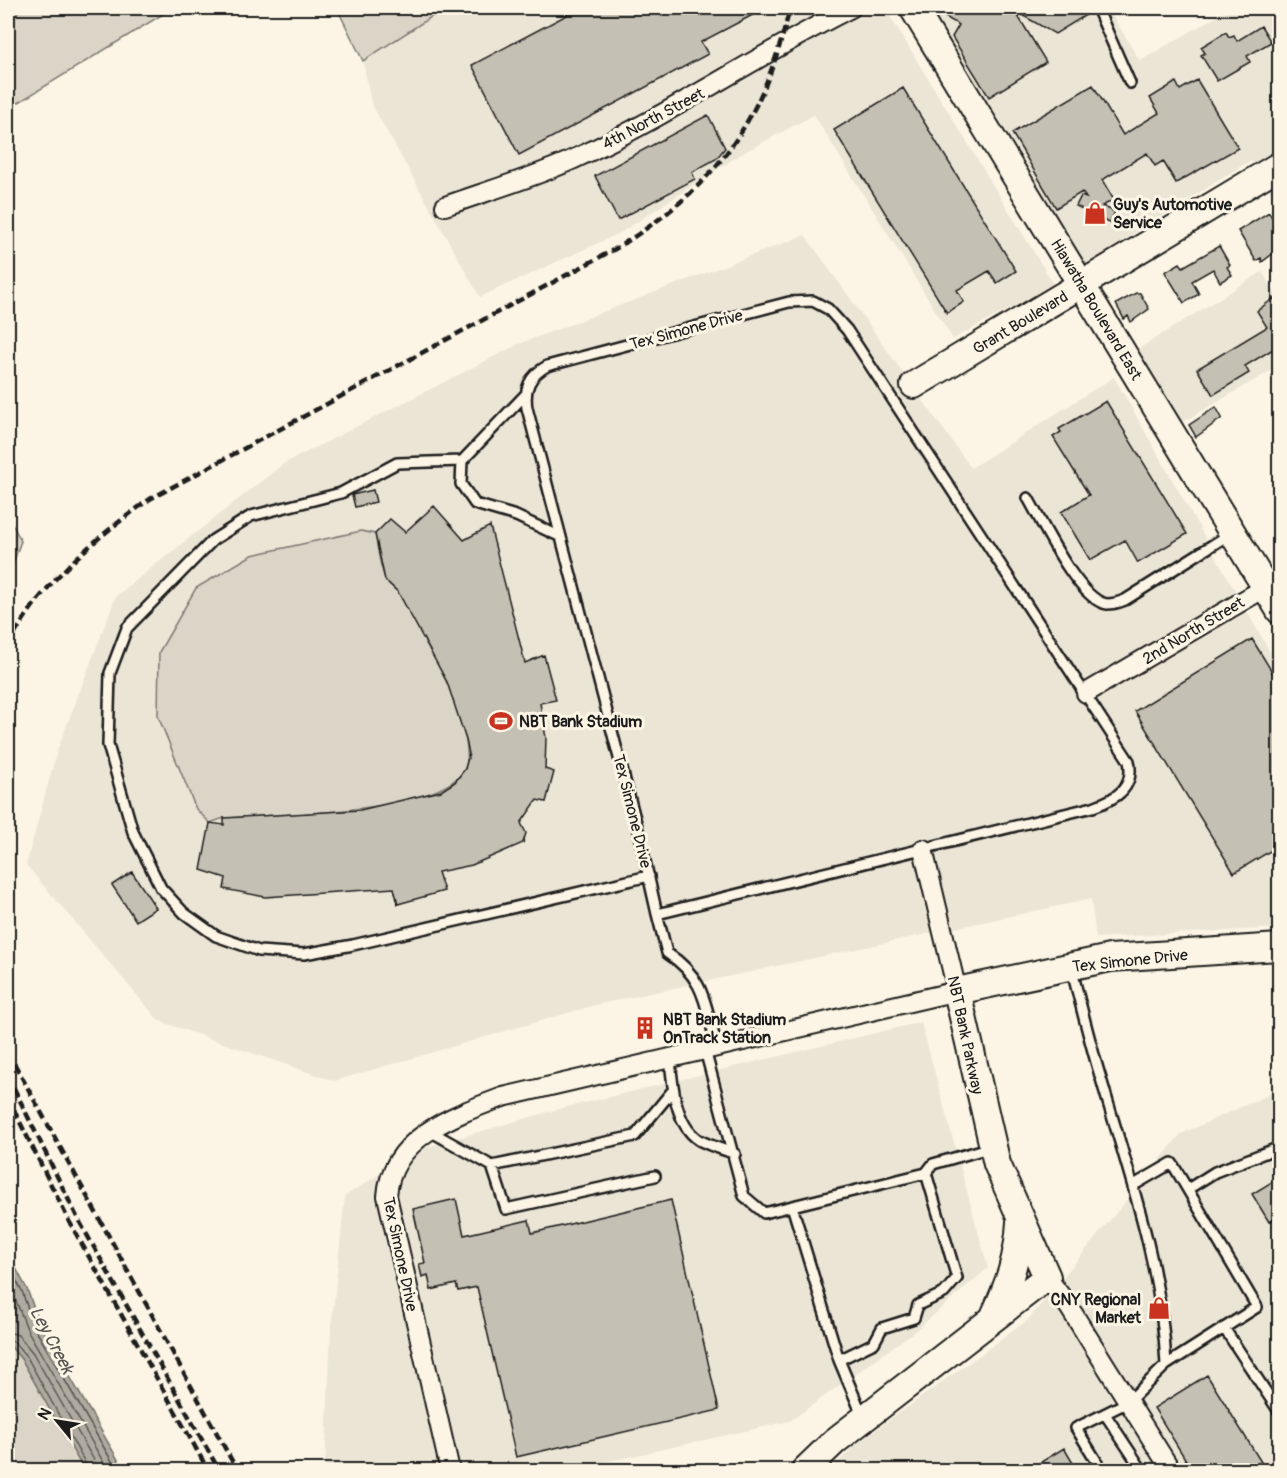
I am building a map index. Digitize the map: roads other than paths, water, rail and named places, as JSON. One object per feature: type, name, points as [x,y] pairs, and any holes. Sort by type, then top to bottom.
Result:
[{"type":"street","name":"4th North Street","points":[[444,206],[573,160],[719,83],[782,44],[851,8]]},
{"type":"street","name":"Hiawatha Boulevard East","points":[[913,8],[1232,533],[1272,584],[1280,611]]},
{"type":"street","name":"Grant Boulevard","points":[[903,392],[1280,165]]},
{"type":"street","name":"2nd North Street","points":[[1086,693],[1272,584]]},
{"type":"street","name":"NBT Bank Parkway","points":[[805,1470],[835,1441],[1047,1277],[1020,1219],[992,1147],[923,849]]},
{"type":"street","name":"Tex Simone Drive","points":[[450,1470],[387,1196],[391,1172],[403,1152],[430,1131],[461,1113],[503,1097],[1070,965],[1110,958],[1280,947]]},
{"type":"street","name":"NBT Bank Parkway","points":[[993,1320],[1011,1277],[1018,1253],[1020,1219]]},
{"type":"street","points":[[1047,1277],[1069,1307],[1171,1470]]},
{"type":"lane","points":[[1097,8],[1130,83]]},
{"type":"lane","name":"Tex Simone Drive","points":[[792,1206],[764,1213],[744,1196],[698,980],[684,964],[667,953],[525,395],[527,385],[537,371],[547,366],[789,302],[813,301],[828,309],[903,392],[1086,693]]},
{"type":"lane","points":[[525,395],[462,461],[461,484],[476,504],[516,516],[561,537]]},
{"type":"lane","points":[[462,461],[398,463],[341,493],[250,516],[213,540],[127,628],[110,672],[108,745],[133,832],[161,888],[183,913],[216,936],[258,951],[304,954],[353,945],[649,876]]},
{"type":"lane","points":[[1028,498],[1075,578],[1096,600],[1107,604],[1125,600],[1232,533]]},
{"type":"lane","points":[[657,914],[1093,807],[1123,793],[1132,772],[1129,761],[1086,693]]},
{"type":"lane","points":[[1070,965],[1101,1081],[1134,1185],[1162,1311],[1166,1365]]},
{"type":"lane","points":[[670,1058],[673,1090],[685,1125],[698,1139],[735,1154]]},
{"type":"lane","points":[[430,1131],[492,1166],[635,1136],[673,1090]]},
{"type":"lane","points":[[864,1419],[838,1360],[792,1206],[926,1173],[933,1164],[992,1147]]},
{"type":"lane","points":[[1188,1189],[1215,1172],[1280,1148]]},
{"type":"lane","points":[[1101,1470],[1076,1428],[1128,1402],[1166,1365],[1257,1307],[1172,1163],[1134,1185]]},
{"type":"lane","points":[[492,1166],[506,1209],[655,1176]]},
{"type":"lane","points":[[838,1360],[874,1343],[882,1328],[914,1318],[918,1305],[944,1293],[957,1278],[926,1173]]},
{"type":"lane","points":[[1224,1328],[1280,1413]]},
{"type":"lane","points":[[1105,1414],[1142,1470]]},
{"type":"water","points":[[8,1253],[27,1289],[40,1325],[124,1470],[84,1470],[22,1360],[8,1343]]},
{"type":"railway","points":[[8,646],[36,602],[70,564],[108,530],[150,499],[615,249],[650,226],[681,201],[707,176],[730,148],[749,118],[779,49],[790,8]]},
{"type":"railway","points":[[8,1052],[237,1470]]},
{"type":"railway","points":[[8,1076],[77,1217],[219,1470]]},
{"type":"railway","points":[[8,1098],[69,1221],[208,1470]]},
{"type":"place","name":"Guy's Automotive Service","points":[[1095,213]]},
{"type":"place","name":"NBT Bank Stadium","points":[[501,721]]},
{"type":"place","name":"NBT Bank Stadium OnTrack Station","points":[[645,1028]]},
{"type":"place","name":"CNY Regional Market","points":[[1159,1308]]},
{"type":"water label","name":"Ley Creek","points":[[52,1340]]}]
